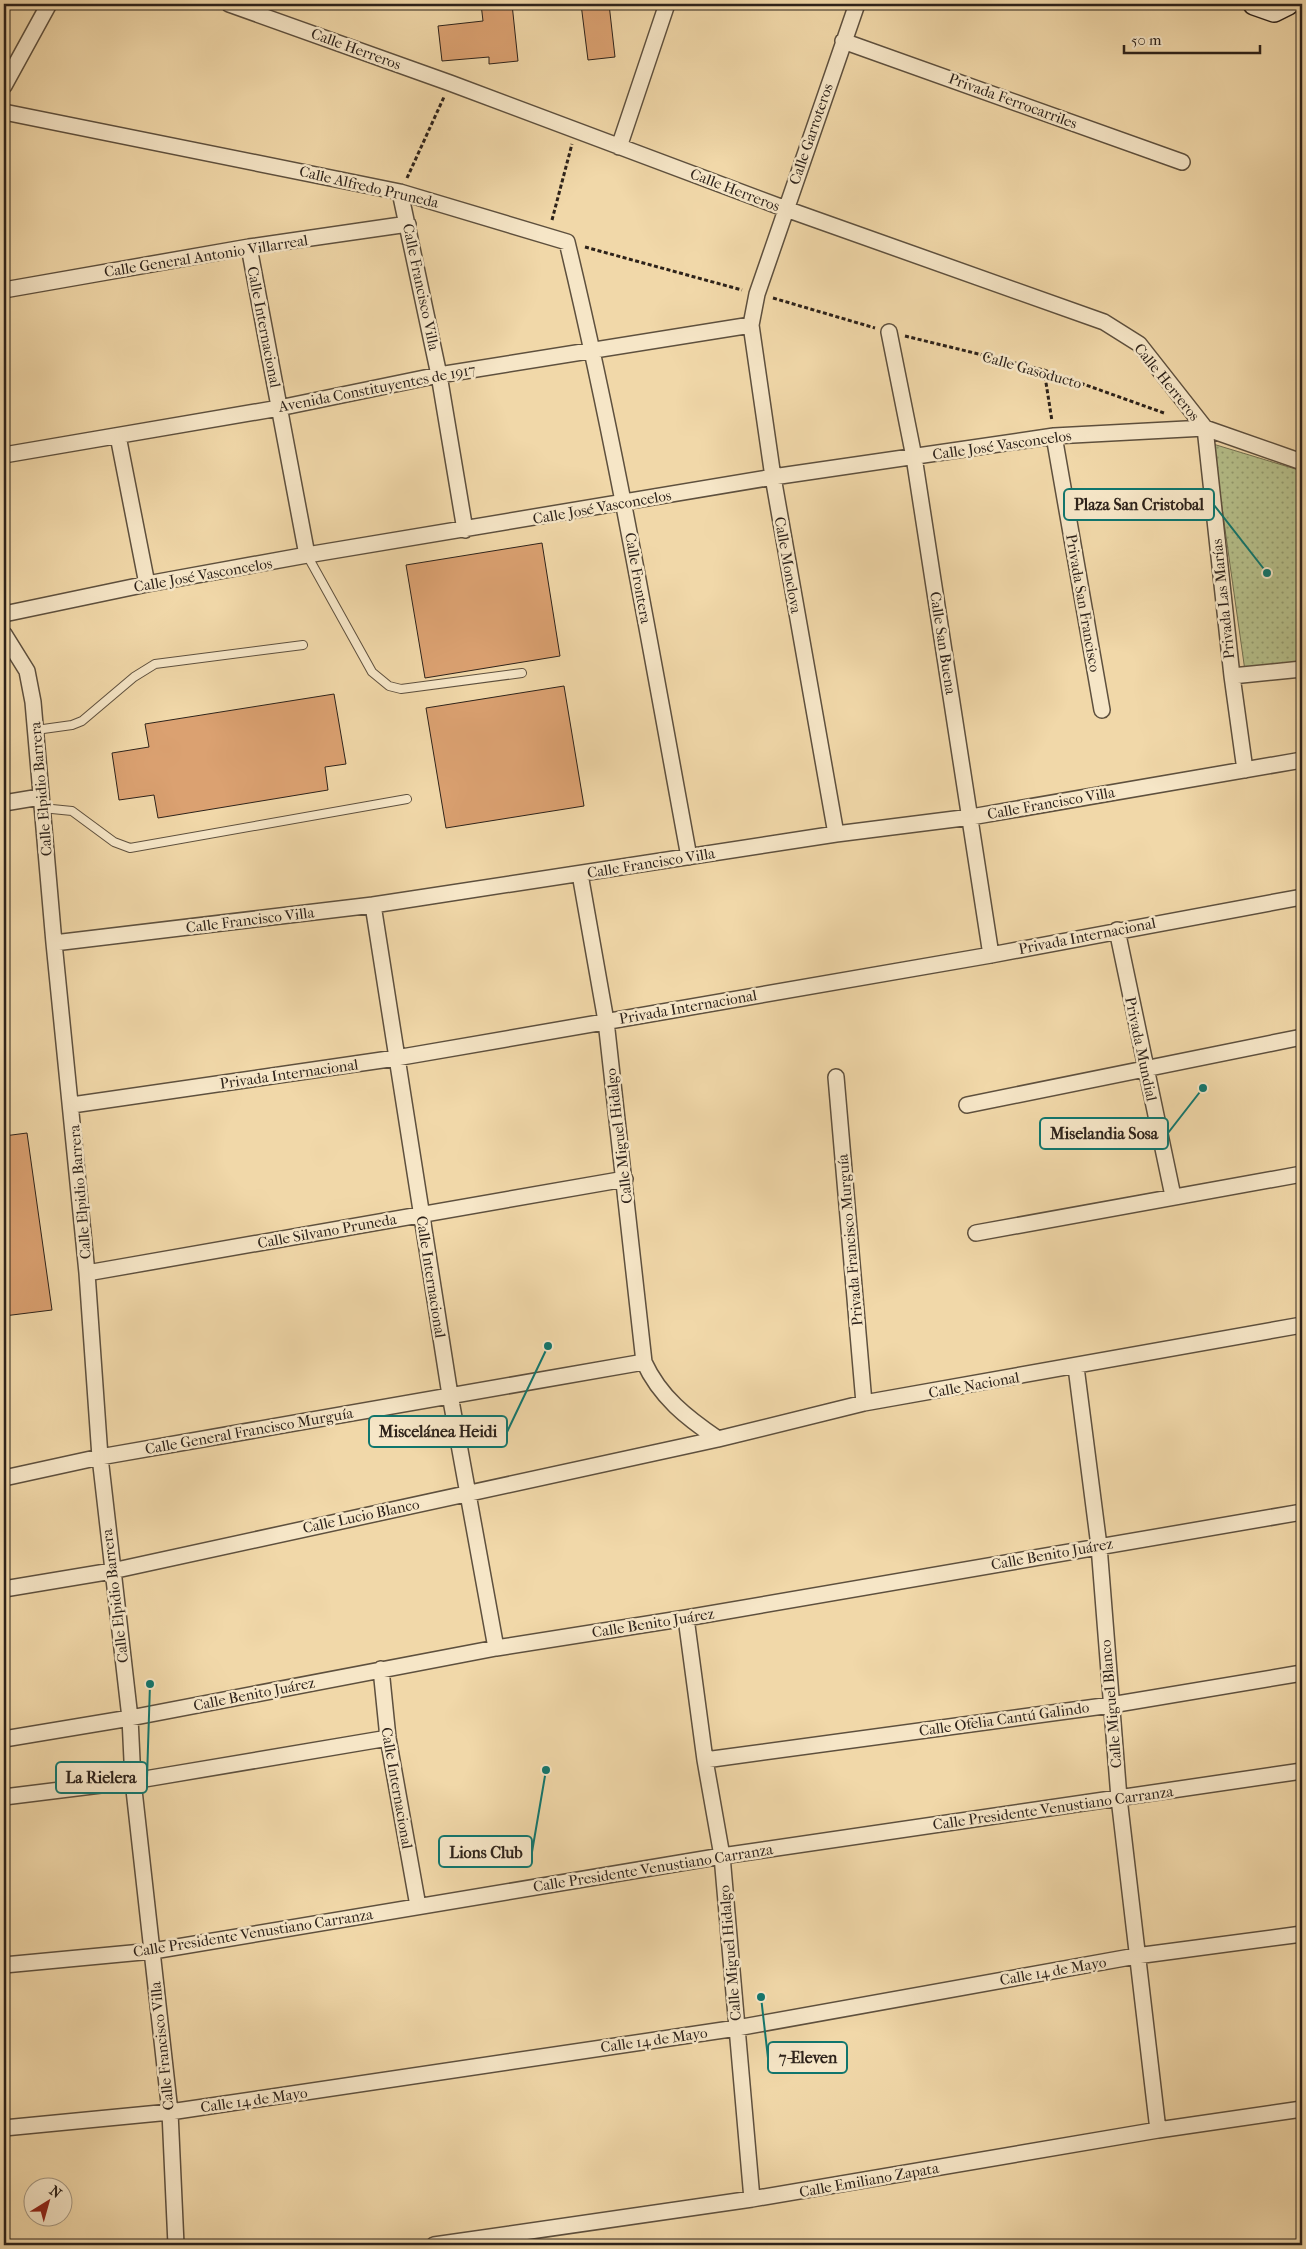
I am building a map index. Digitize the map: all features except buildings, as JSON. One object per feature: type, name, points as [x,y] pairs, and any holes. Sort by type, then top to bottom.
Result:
[{"type":"street","points":[[4,86],[49,4]]},
{"type":"street","name":"Calle Herreros","points":[[229,4],[450,83],[786,209],[1094,319],[1124,332],[1152,358],[1204,428]]},
{"type":"street","points":[[619,146],[667,4]]},
{"type":"street","name":"Calle Garroteros","points":[[757,294],[857,4]]},
{"type":"street","points":[[1254,4],[1274,11],[1288,4]]},
{"type":"street","name":"Privada Ferrocarriles","points":[[843,40],[1182,162]]},
{"type":"street","name":"Calle Alfredo Pruneda","points":[[4,112],[400,192],[567,242]]},
{"type":"street","name":"Calle Francisco Villa","points":[[400,192],[439,375],[465,530]]},
{"type":"street","name":"Calle General Antonio Villarreal","points":[[4,290],[249,247],[408,224]]},
{"type":"street","name":"Calle Frontera","points":[[567,242],[593,349],[625,503],[689,857]]},
{"type":"street","name":"Calle Internacional","points":[[249,247],[307,556]]},
{"type":"street","name":"Calle Monclova","points":[[757,294],[751,325],[772,477],[836,834]]},
{"type":"street","name":"Avenida Constituyentes de 1917","points":[[4,455],[279,408],[439,375],[751,325]]},
{"type":"street","name":"Calle San Buena","points":[[889,332],[914,458],[991,955]]},
{"type":"street","points":[[1204,428],[1302,462]]},
{"type":"street","name":"Calle José Vasconcelos","points":[[4,614],[148,584],[772,477],[914,458],[1054,436],[1204,428]]},
{"type":"street","name":"Privada Las Marías","points":[[1204,428],[1232,676],[1245,770]]},
{"type":"street","points":[[118,436],[148,584]]},
{"type":"street","name":"Privada San Francisco","points":[[1054,436],[1102,710]]},
{"type":"street","name":"Calle Elpidio Barrera","points":[[4,634],[27,671],[33,702],[54,943],[72,1105],[87,1273],[100,1457],[130,1718],[131,1757]]},
{"type":"street","points":[[1232,676],[1302,669]]},
{"type":"street","name":"Calle Francisco Villa","points":[[54,943],[373,905],[836,834],[971,817],[1302,760]]},
{"type":"street","points":[[4,803],[41,803]]},
{"type":"street","name":"Calle Miguel Hidalgo","points":[[580,874],[606,1022],[644,1362],[663,1395],[686,1417],[718,1439]]},
{"type":"street","name":"Privada Internacional","points":[[72,1105],[396,1058],[991,955],[1302,897]]},
{"type":"street","name":"Calle Internacional","points":[[373,905],[450,1395],[496,1648]]},
{"type":"street","name":"Privada Mundial","points":[[1117,930],[1144,1069],[1172,1196]]},
{"type":"street","points":[[967,1105],[1302,1037]]},
{"type":"street","name":"Privada Francisco Murguía","points":[[836,1077],[864,1403]]},
{"type":"street","points":[[976,1233],[1172,1196],[1302,1174]]},
{"type":"street","name":"Calle Silvano Pruneda","points":[[87,1273],[625,1179]]},
{"type":"street","name":"Calle Nacional","points":[[718,1439],[864,1403],[1076,1367],[1302,1325]]},
{"type":"street","name":"Calle General Francisco Murguía","points":[[4,1478],[100,1457],[644,1362]]},
{"type":"street","name":"Calle Miguel Blanco","points":[[1076,1367],[1099,1546],[1119,1798],[1136,1956],[1158,2130]]},
{"type":"street","name":"Calle Lucio Blanco","points":[[4,1589],[112,1571],[718,1439]]},
{"type":"street","name":"Calle Benito Juárez","points":[[4,1739],[130,1718],[496,1648],[686,1618],[1302,1512]]},
{"type":"street","name":"Calle Miguel Hidalgo","points":[[686,1618],[705,1760],[722,1856],[752,2199]]},
{"type":"street","name":"Calle Internacional","points":[[381,1669],[388,1738],[418,1906]]},
{"type":"street","name":"Calle Ofelia Cantú Galindo","points":[[705,1760],[1111,1704],[1302,1673]]},
{"type":"street","points":[[4,1797],[133,1781],[388,1738]]},
{"type":"street","name":"Calle Francisco Villa","points":[[131,1757],[170,2112],[176,2245]]},
{"type":"street","name":"Calle Presidente Venustiano Carranza","points":[[4,1966],[153,1951],[722,1856],[1302,1772]]},
{"type":"street","name":"Calle 14 de Mayo","points":[[4,2128],[170,2112],[737,2028],[1136,1956],[1302,1934]]},
{"type":"street","name":"Calle Emiliano Zapata","points":[[434,2245],[752,2199],[1158,2130],[1302,2109]]},
{"type":"lane","points":[[307,556],[372,672],[389,686],[401,689],[522,673]]},
{"type":"lane","points":[[36,730],[82,721],[91,716],[134,677],[155,664],[303,645]]},
{"type":"lane","points":[[41,803],[72,810],[114,842],[130,848],[407,799]]},
{"type":"path","points":[[400,192],[450,83]]},
{"type":"path","points":[[548,235],[576,130]]},
{"type":"path","points":[[567,242],[757,294]]},
{"type":"path","name":"Calle Gasoducto","points":[[757,294],[889,332],[1044,370],[1169,415]]},
{"type":"path","points":[[1044,370],[1054,436]]},
{"type":"green space","points":[[1213,444],[1302,471],[1302,675],[1246,678]]},
{"type":"place","name":"Plaza San Cristobal","points":[[1267,573]]},
{"type":"place","name":"Miselandia Sosa","points":[[1203,1088]]},
{"type":"place","name":"Miscelánea Heidi","points":[[548,1346]]},
{"type":"place","name":"La Rielera","points":[[150,1684]]},
{"type":"place","name":"Lions Club","points":[[546,1770]]},
{"type":"place","name":"7-Eleven","points":[[761,1997]]}]
